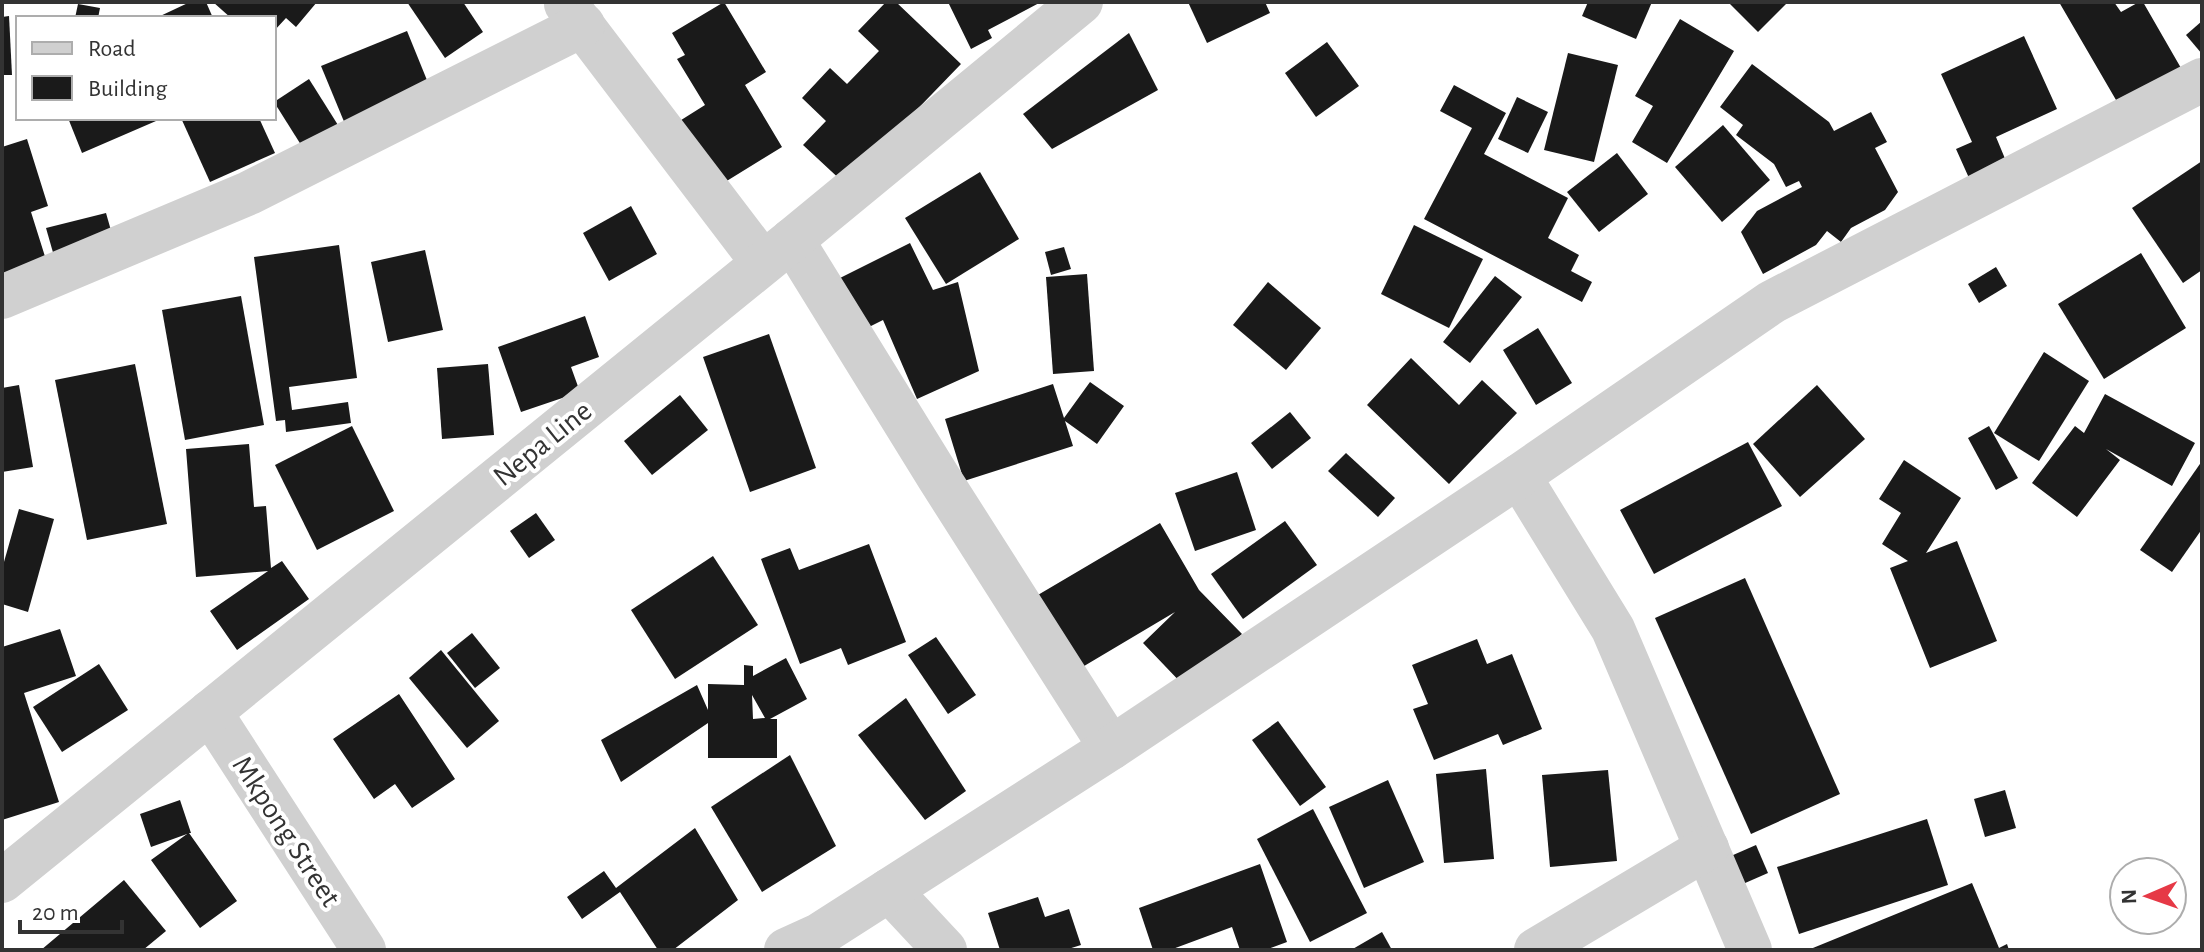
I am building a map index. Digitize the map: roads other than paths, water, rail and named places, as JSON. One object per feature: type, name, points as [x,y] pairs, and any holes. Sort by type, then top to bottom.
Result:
[{"type":"street","name":"Nepa Line","points":[[2,881],[1081,2]]},
{"type":"street","points":[[2,297],[249,193],[574,14],[778,251],[939,478],[1111,748]]},
{"type":"street","points":[[786,950],[819,935],[1111,748],[1519,476],[1772,302],[2202,80]]},
{"type":"street","points":[[1519,476],[1613,629],[1750,950]]},
{"type":"street","name":"Mkpong Street","points":[[210,712],[364,950]]},
{"type":"street","points":[[1536,950],[1707,848]]},
{"type":"street","points":[[889,890],[945,950]]}]
